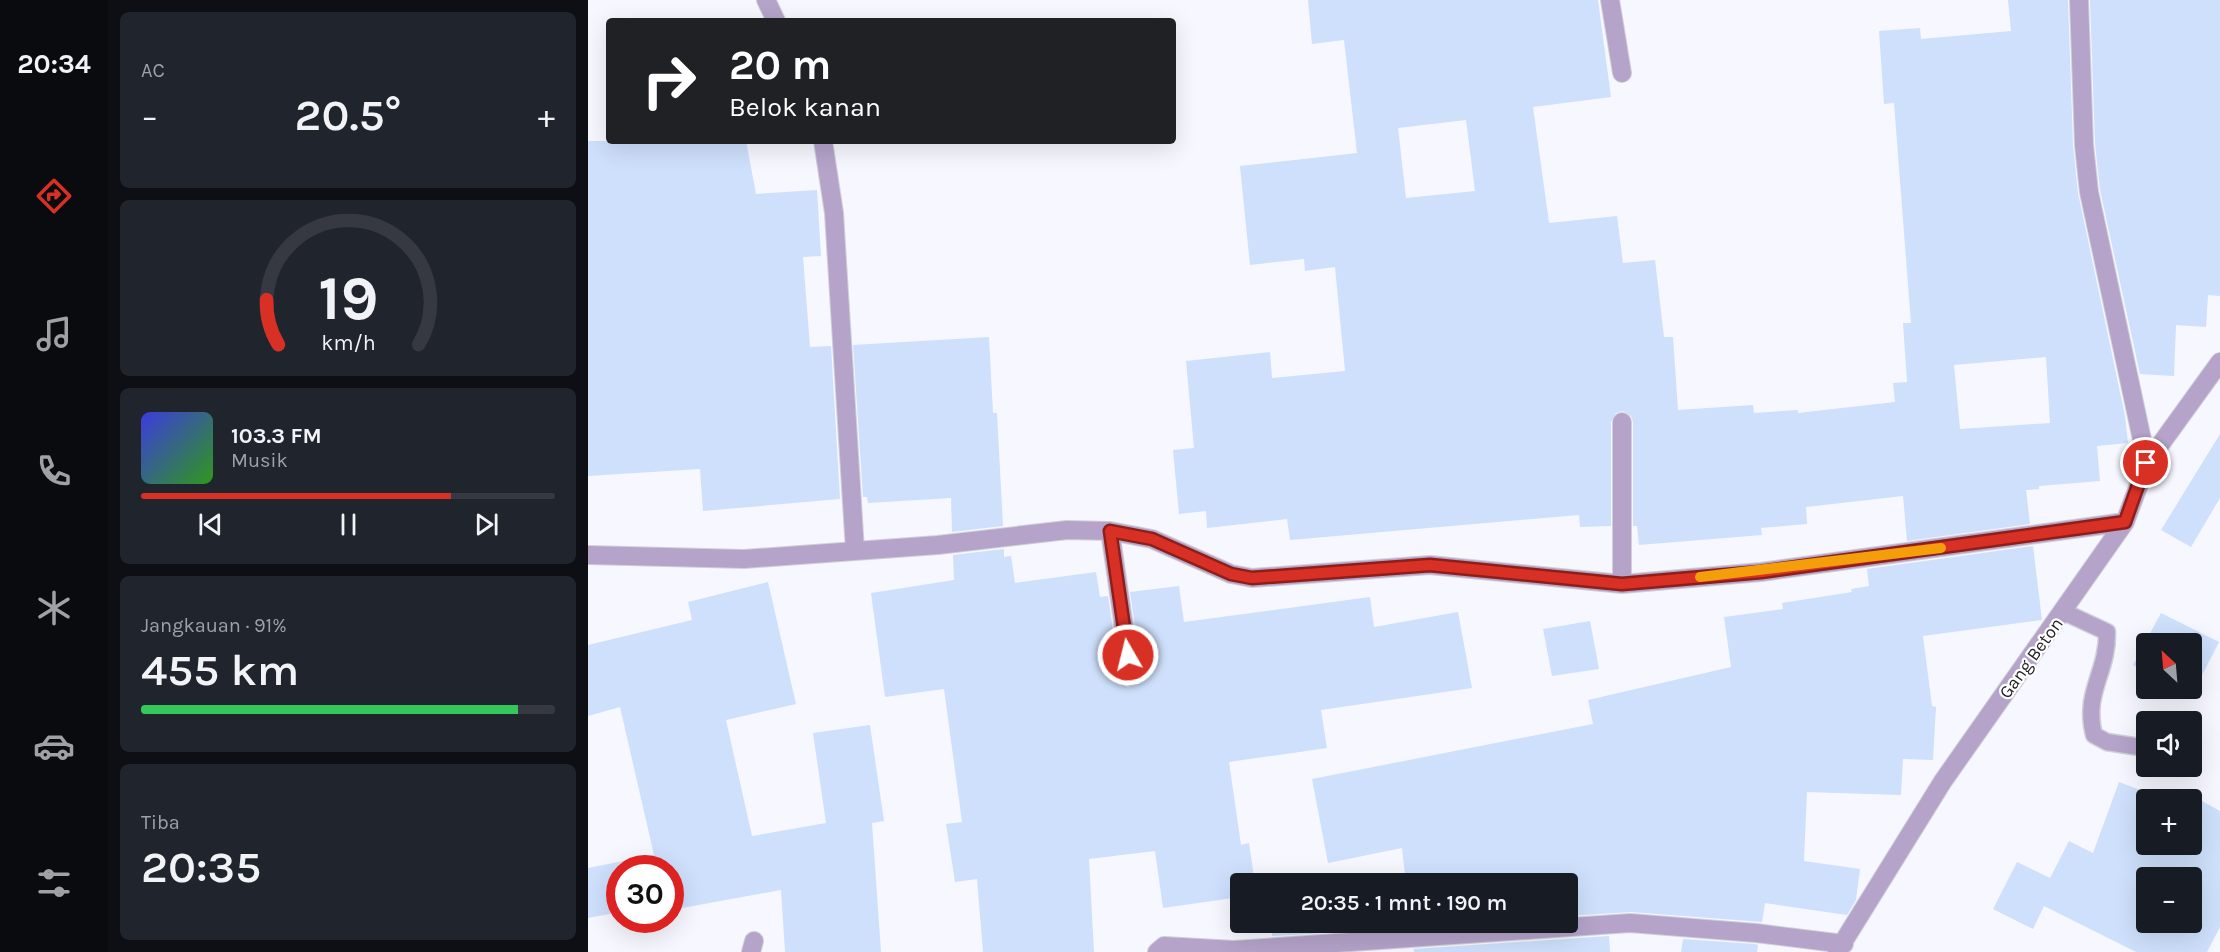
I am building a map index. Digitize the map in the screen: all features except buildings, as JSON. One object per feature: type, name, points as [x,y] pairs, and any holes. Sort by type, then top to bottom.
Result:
[{"type":"street","points":[[766,0],[775,18]]},
{"type":"street","points":[[1610,0],[1622,73]]},
{"type":"street","points":[[2079,0],[2080,75],[2089,192],[2146,463]]},
{"type":"street","points":[[823,144],[834,213],[855,551]]},
{"type":"street","name":"Gang Beton","points":[[1840,948],[1943,781],[2072,615],[2125,522],[2146,463],[2220,362]]},
{"type":"street","points":[[1622,422],[1622,584]]},
{"type":"street","points":[[588,555],[744,559],[938,545],[1067,530],[1110,531],[1152,539],[1231,574],[1252,578],[1430,565],[1622,584],[1772,570],[2125,522]]},
{"type":"street","points":[[1110,531],[1131,676]]},
{"type":"street","points":[[1157,952],[1164,946],[1234,950],[1630,922],[1756,933],[1840,948]]},
{"type":"lane","points":[[2072,615],[2107,632],[2107,649],[2090,702],[2094,735],[2107,742],[2136,746]]},
{"type":"slow traffic","points":[[1700,577],[1761,572],[1941,548]]},
{"type":"route","points":[[1128,655],[1110,531],[1152,539],[1231,574],[1252,578],[1430,565],[1622,584],[1761,572],[2125,522],[2146,463]]}]
